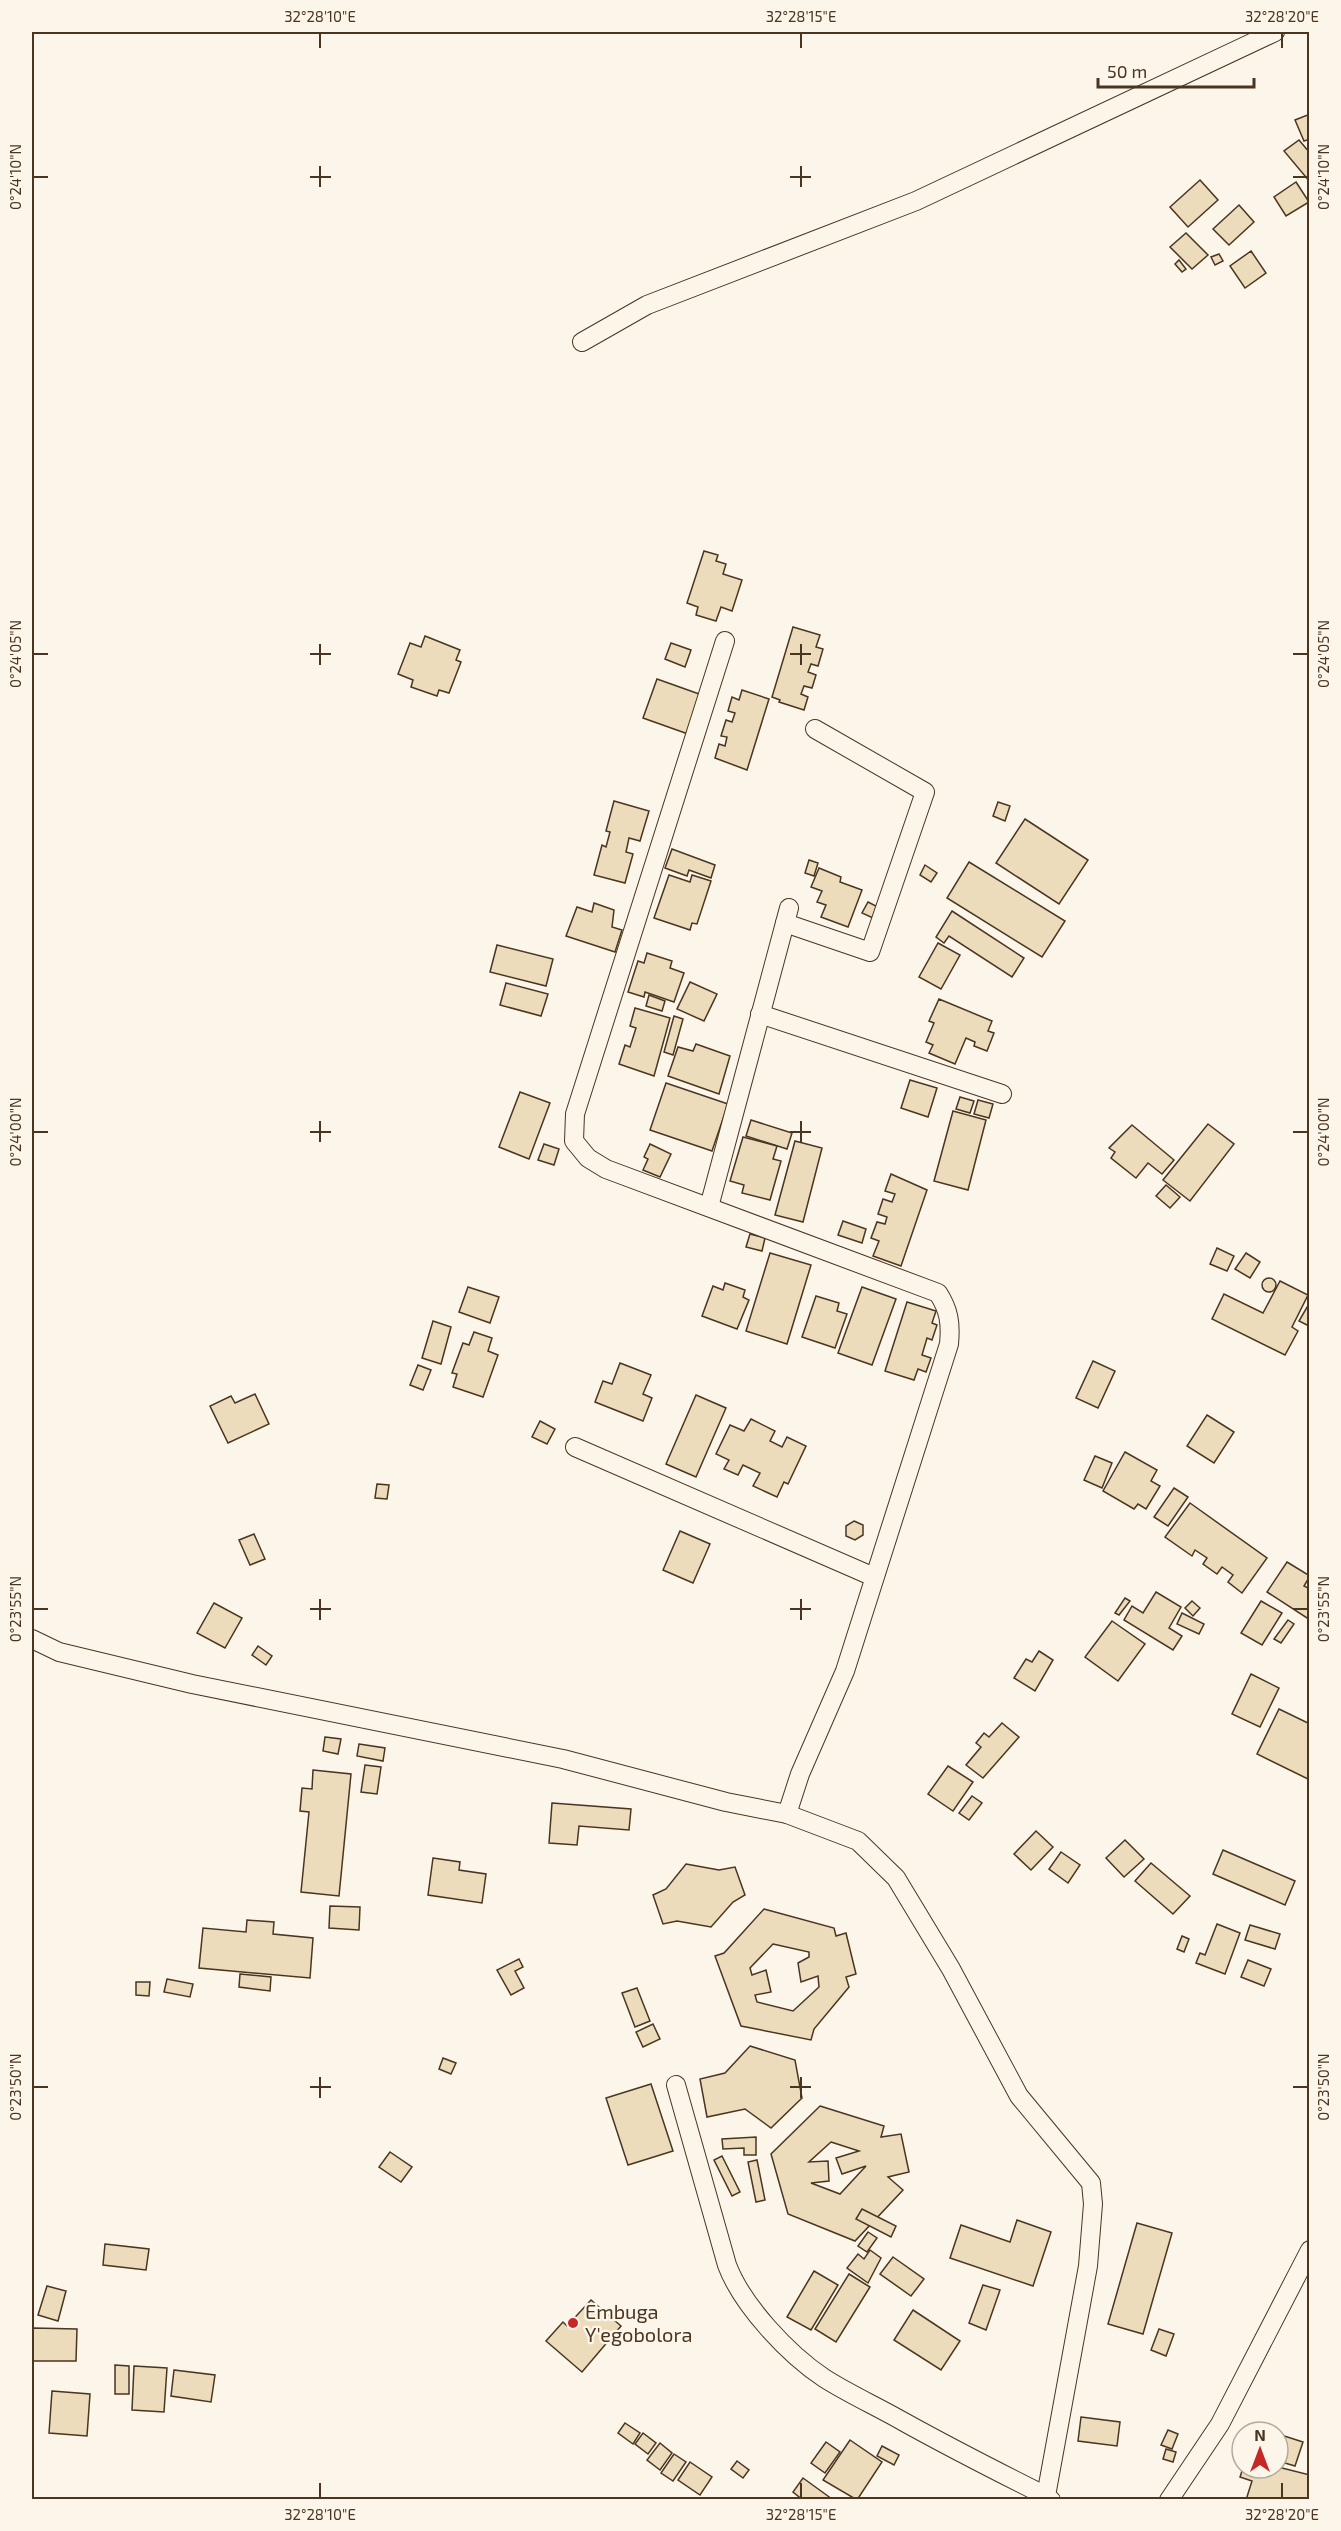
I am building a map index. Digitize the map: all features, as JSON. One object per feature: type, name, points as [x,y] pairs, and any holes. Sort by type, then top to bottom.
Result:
[{"type":"street","points":[[582,342],[647,305],[916,201],[1275,32]]},
{"type":"street","points":[[725,641],[575,1114],[574,1142],[588,1158],[606,1169],[938,1293],[947,1306],[951,1325],[949,1344],[845,1671],[800,1774],[787,1814]]},
{"type":"street","points":[[709,1208],[787,915],[870,952],[925,792],[815,729]]},
{"type":"street","points":[[760,1014],[1002,1094]]},
{"type":"street","points":[[575,1447],[874,1578]]},
{"type":"street","points":[[32,1639],[58,1652],[192,1684],[563,1759],[726,1802],[787,1814],[858,1841],[896,1878],[951,1969],[1019,2096],[1090,2183],[1093,2204],[1088,2266],[1048,2498],[972,2460],[823,2377],[798,2357],[752,2310],[736,2288],[727,2265],[676,2085]]},
{"type":"street","points":[[1169,2499],[1220,2424],[1310,2250]]},
{"type":"building","points":[[1310,114],[1310,139],[1304,141],[1295,120]]},
{"type":"building","points":[[1299,140],[1310,153],[1310,182],[1284,151]]},
{"type":"building","points":[[1200,180],[1218,200],[1188,227],[1170,207]]},
{"type":"building","points":[[1296,182],[1309,202],[1286,216],[1274,197]]},
{"type":"building","points":[[1239,205],[1254,222],[1229,245],[1213,229]]},
{"type":"building","points":[[1186,233],[1208,255],[1192,269],[1170,247]]},
{"type":"building","points":[[1251,251],[1266,273],[1245,288],[1230,266]]},
{"type":"building","points":[[1219,254],[1223,261],[1215,265],[1211,257]]},
{"type":"building","points":[[1179,260],[1186,269],[1182,272],[1175,264]]},
{"type":"building","points":[[704,551],[718,555],[716,561],[726,564],[723,574],[742,580],[732,611],[721,607],[716,621],[696,615],[698,607],[687,603]]},
{"type":"building","points":[[793,627],[820,635],[816,647],[823,649],[818,666],[811,664],[808,672],[816,675],[812,688],[804,686],[801,694],[808,697],[804,710],[779,702],[780,700],[772,697]]},
{"type":"building","points":[[425,636],[460,650],[456,660],[461,662],[449,693],[439,690],[437,696],[411,687],[413,680],[398,674],[410,643],[421,647]]},
{"type":"building","points":[[671,643],[691,650],[685,667],[665,659]]},
{"type":"building","points":[[657,679],[702,695],[688,734],[643,718]]},
{"type":"building","points":[[742,690],[769,699],[747,770],[715,758],[719,744],[725,746],[727,737],[721,736],[726,720],[732,722],[735,713],[728,711],[732,697],[739,700]]},
{"type":"building","points":[[614,801],[649,811],[640,841],[629,838],[626,852],[633,854],[625,883],[594,875],[602,845],[606,847],[610,832],[606,831]]},
{"type":"building","points":[[998,802],[1010,806],[1005,821],[993,816]]},
{"type":"building","points":[[1025,819],[1088,860],[1059,904],[996,863]]},
{"type":"building","points":[[672,849],[715,865],[711,878],[689,870],[687,876],[665,868]]},
{"type":"building","points":[[809,860],[818,863],[814,876],[805,873]]},
{"type":"building","points":[[969,862],[1065,921],[1042,957],[947,898]]},
{"type":"building","points":[[925,865],[937,873],[931,882],[920,875]]},
{"type":"building","points":[[819,868],[841,877],[840,882],[862,890],[848,927],[821,917],[826,905],[817,902],[822,891],[811,887]]},
{"type":"building","points":[[669,875],[690,882],[692,875],[711,881],[697,924],[692,923],[690,930],[654,918]]},
{"type":"building","points":[[868,902],[878,907],[873,918],[862,913]]},
{"type":"building","points":[[594,903],[614,910],[612,927],[622,930],[615,952],[566,936],[577,907],[592,912]]},
{"type":"building","points":[[952,911],[1024,958],[1012,977],[949,936],[944,943],[936,937]]},
{"type":"building","points":[[938,943],[960,955],[941,989],[919,977]]},
{"type":"building","points":[[497,945],[553,959],[546,986],[490,972]]},
{"type":"building","points":[[647,953],[672,961],[670,968],[684,973],[674,1002],[645,992],[644,997],[628,992],[638,961],[644,963]]},
{"type":"building","points":[[690,982],[717,994],[704,1021],[677,1009]]},
{"type":"building","points":[[506,983],[548,994],[541,1016],[500,1005]]},
{"type":"building","points":[[649,995],[665,1001],[662,1011],[646,1006]]},
{"type":"building","points":[[939,999],[992,1021],[988,1031],[994,1033],[987,1051],[974,1046],[975,1042],[966,1038],[955,1064],[929,1053],[933,1045],[926,1042],[934,1023],[929,1021]]},
{"type":"building","points":[[635,1008],[670,1018],[654,1076],[619,1064],[625,1045],[630,1047],[636,1028],[630,1026]]},
{"type":"building","points":[[674,1016],[683,1019],[673,1055],[664,1052]]},
{"type":"building","points":[[696,1044],[730,1056],[719,1094],[668,1076],[678,1047],[693,1051]]},
{"type":"building","points":[[910,1080],[937,1088],[928,1117],[901,1108]]},
{"type":"building","points":[[666,1083],[728,1104],[712,1151],[650,1130]]},
{"type":"building","points":[[520,1092],[550,1103],[529,1159],[499,1147]]},
{"type":"building","points":[[960,1097],[974,1101],[970,1113],[956,1109]]},
{"type":"building","points":[[978,1100],[993,1104],[989,1118],[974,1114]]},
{"type":"building","points":[[953,1111],[986,1120],[968,1190],[934,1181]]},
{"type":"building","points":[[751,1120],[792,1133],[787,1149],[746,1136]]},
{"type":"building","points":[[1208,1124],[1234,1144],[1190,1201],[1163,1180]]},
{"type":"building","points":[[1132,1125],[1174,1160],[1162,1174],[1148,1163],[1136,1178],[1111,1158],[1115,1152],[1109,1148]]},
{"type":"building","points":[[743,1137],[777,1146],[773,1159],[781,1161],[770,1200],[742,1193],[744,1185],[730,1181]]},
{"type":"building","points":[[795,1141],[822,1148],[803,1222],[775,1215]]},
{"type":"building","points":[[544,1144],[559,1149],[554,1165],[538,1160]]},
{"type":"building","points":[[650,1144],[671,1154],[660,1177],[643,1170],[648,1159],[644,1157]]},
{"type":"building","points":[[891,1174],[927,1190],[901,1266],[873,1256],[879,1241],[871,1238],[877,1222],[885,1224],[887,1217],[878,1214],[883,1199],[892,1202],[895,1194],[885,1191]]},
{"type":"building","points":[[1166,1185],[1180,1197],[1170,1208],[1156,1196]]},
{"type":"building","points":[[843,1221],[866,1229],[862,1243],[838,1235]]},
{"type":"building","points":[[750,1234],[765,1238],[762,1251],[746,1247]]},
{"type":"building","points":[[1217,1248],[1234,1256],[1227,1271],[1210,1264]]},
{"type":"building","points":[[770,1253],[811,1265],[787,1344],[746,1331]]},
{"type":"building","points":[[1246,1253],[1260,1262],[1250,1278],[1235,1269]]},
{"type":"building","points":[[1269,1278],[1274,1280],[1276,1285],[1274,1290],[1269,1292],[1264,1290],[1262,1285],[1264,1280]]},
{"type":"building","points":[[1280,1281],[1308,1295],[1292,1327],[1298,1331],[1285,1355],[1212,1319],[1224,1294],[1263,1313]]},
{"type":"building","points":[[725,1283],[745,1290],[743,1297],[749,1300],[737,1329],[702,1316],[713,1286],[723,1290]]},
{"type":"building","points":[[468,1287],[499,1297],[490,1323],[459,1312]]},
{"type":"building","points":[[862,1287],[896,1299],[872,1365],[838,1353]]},
{"type":"building","points":[[816,1296],[839,1303],[837,1311],[847,1314],[835,1348],[802,1337]]},
{"type":"building","points":[[907,1302],[936,1311],[932,1323],[937,1325],[932,1340],[927,1338],[922,1355],[931,1358],[926,1372],[918,1369],[914,1380],[885,1371]]},
{"type":"building","points":[[1310,1302],[1310,1325],[1309,1326],[1299,1321]]},
{"type":"building","points":[[433,1321],[451,1327],[441,1364],[422,1358]]},
{"type":"building","points":[[474,1332],[492,1338],[488,1351],[498,1355],[483,1397],[453,1387],[457,1374],[452,1373],[463,1343],[469,1345]]},
{"type":"building","points":[[1093,1361],[1115,1371],[1098,1408],[1076,1398]]},
{"type":"building","points":[[620,1363],[651,1375],[643,1394],[652,1398],[643,1421],[595,1402],[603,1381],[612,1384]]},
{"type":"building","points":[[418,1365],[431,1370],[423,1390],[410,1385]]},
{"type":"building","points":[[255,1394],[269,1424],[228,1443],[210,1406],[231,1396],[235,1403]]},
{"type":"building","points":[[696,1395],[726,1408],[696,1477],[666,1464]]},
{"type":"building","points":[[1207,1415],[1234,1432],[1214,1463],[1187,1446]]},
{"type":"building","points":[[751,1419],[775,1431],[770,1441],[782,1447],[787,1437],[806,1446],[788,1484],[784,1482],[777,1497],[753,1486],[760,1473],[743,1465],[738,1475],[724,1469],[729,1460],[716,1454],[730,1425],[744,1431]]},
{"type":"building","points":[[540,1421],[555,1429],[547,1444],[532,1437]]},
{"type":"building","points":[[1125,1452],[1157,1470],[1151,1481],[1160,1486],[1146,1509],[1138,1504],[1134,1509],[1103,1491]]},
{"type":"building","points":[[1095,1456],[1112,1463],[1102,1488],[1084,1480]]},
{"type":"building","points":[[377,1484],[389,1485],[387,1499],[375,1498]]},
{"type":"building","points":[[1174,1488],[1188,1497],[1168,1526],[1154,1517]]},
{"type":"building","points":[[1190,1503],[1267,1558],[1242,1593],[1228,1582],[1233,1575],[1222,1567],[1217,1574],[1203,1564],[1207,1558],[1195,1550],[1192,1556],[1165,1537]]},
{"type":"building","points":[[854,1521],[863,1525],[863,1535],[855,1540],[846,1536],[846,1526]]},
{"type":"building","points":[[680,1531],[710,1544],[693,1583],[663,1570]]},
{"type":"building","points":[[254,1534],[265,1559],[250,1565],[239,1540]]},
{"type":"building","points":[[1287,1562],[1310,1576],[1304,1586],[1310,1589],[1310,1614],[1307,1618],[1267,1592]]},
{"type":"building","points":[[1156,1592],[1181,1607],[1169,1628],[1182,1636],[1173,1650],[1124,1620],[1132,1606],[1143,1613]]},
{"type":"building","points":[[1125,1598],[1130,1601],[1119,1615],[1115,1613]]},
{"type":"building","points":[[1192,1601],[1200,1608],[1193,1616],[1185,1608]]},
{"type":"building","points":[[1261,1601],[1282,1613],[1262,1645],[1241,1633]]},
{"type":"building","points":[[214,1603],[242,1618],[225,1648],[197,1633]]},
{"type":"building","points":[[1182,1613],[1204,1624],[1199,1634],[1177,1624]]},
{"type":"building","points":[[1288,1620],[1294,1624],[1281,1643],[1274,1639]]},
{"type":"building","points":[[1112,1621],[1145,1644],[1118,1681],[1085,1657]]},
{"type":"building","points":[[258,1646],[272,1656],[266,1665],[252,1655]]},
{"type":"building","points":[[1039,1651],[1053,1660],[1035,1691],[1014,1678],[1026,1659],[1032,1662]]},
{"type":"building","points":[[1251,1674],[1279,1688],[1260,1727],[1232,1714]]},
{"type":"building","points":[[1279,1709],[1310,1724],[1310,1780],[1257,1754]]},
{"type":"building","points":[[1002,1723],[1019,1737],[983,1778],[966,1765],[981,1747],[976,1743],[984,1733],[989,1737]]},
{"type":"building","points":[[325,1737],[341,1739],[338,1754],[323,1751]]},
{"type":"building","points":[[359,1744],[385,1748],[383,1761],[357,1756]]},
{"type":"building","points":[[365,1765],[381,1767],[377,1794],[361,1792]]},
{"type":"building","points":[[948,1766],[973,1782],[953,1811],[928,1794]]},
{"type":"building","points":[[313,1770],[351,1774],[339,1896],[301,1892],[309,1812],[300,1811],[302,1788],[312,1789]]},
{"type":"building","points":[[972,1796],[982,1803],[969,1820],[959,1813]]},
{"type":"building","points":[[552,1803],[631,1809],[629,1830],[579,1826],[577,1845],[549,1843]]},
{"type":"building","points":[[1036,1831],[1053,1847],[1031,1870],[1014,1854]]},
{"type":"building","points":[[1125,1840],[1144,1859],[1124,1877],[1106,1858]]},
{"type":"building","points":[[1223,1850],[1295,1881],[1285,1905],[1213,1874]]},
{"type":"building","points":[[1061,1852],[1080,1865],[1068,1883],[1049,1869]]},
{"type":"building","points":[[433,1858],[460,1862],[459,1870],[486,1874],[482,1903],[428,1895]]},
{"type":"building","points":[[1151,1863],[1190,1896],[1173,1914],[1135,1881]]},
{"type":"building","points":[[686,1864],[719,1870],[735,1867],[745,1895],[733,1902],[711,1927],[677,1921],[663,1924],[653,1895],[666,1889]]},
{"type":"building","points":[[330,1906],[360,1907],[359,1930],[329,1928]]},
{"type":"building","points":[[764,1909],[834,1928],[836,1936],[846,1933],[856,1974],[846,1977],[849,1987],[814,2029],[811,2040],[741,2026],[715,1956],[724,1953]],"holes":[[[773,1944],[809,1952],[809,1957],[798,1963],[801,1982],[818,1976],[819,1987],[793,2011],[757,2002],[755,1995],[771,1992],[766,1970],[752,1975],[750,1968]]]},
{"type":"building","points":[[247,1920],[274,1922],[273,1934],[313,1938],[310,1978],[199,1968],[203,1928],[246,1932]]},
{"type":"building","points":[[1217,1924],[1240,1933],[1225,1974],[1196,1963],[1200,1953],[1205,1955]]},
{"type":"building","points":[[1250,1925],[1280,1934],[1275,1949],[1245,1940]]},
{"type":"building","points":[[1182,1936],[1189,1939],[1184,1952],[1177,1949]]},
{"type":"building","points":[[519,1959],[523,1967],[515,1971],[524,1988],[511,1995],[497,1970]]},
{"type":"building","points":[[1248,1960],[1271,1969],[1264,1986],[1241,1977]]},
{"type":"building","points":[[240,1974],[271,1977],[270,1991],[239,1987]]},
{"type":"building","points":[[167,1979],[193,1984],[190,1997],[164,1992]]},
{"type":"building","points":[[136,1982],[150,1982],[149,1996],[136,1995]]},
{"type":"building","points":[[637,1988],[650,2021],[635,2027],[622,1993]]},
{"type":"building","points":[[653,2024],[660,2039],[643,2047],[636,2032]]},
{"type":"building","points":[[750,2046],[795,2060],[802,2098],[771,2128],[745,2109],[707,2117],[700,2079],[725,2073]]},
{"type":"building","points":[[443,2058],[456,2063],[451,2074],[439,2069]]},
{"type":"building","points":[[651,2084],[673,2151],[628,2165],[606,2098]]},
{"type":"building","points":[[820,2106],[884,2126],[881,2137],[901,2134],[909,2172],[888,2177],[903,2190],[855,2241],[788,2214],[771,2154]],"holes":[[[831,2142],[859,2151],[836,2158],[842,2174],[866,2166],[840,2194],[811,2183],[829,2181],[828,2161],[809,2162]]]},
{"type":"building","points":[[756,2137],[756,2155],[744,2155],[744,2148],[723,2149],[722,2139]]},
{"type":"building","points":[[390,2152],[412,2167],[401,2182],[379,2167]]},
{"type":"building","points":[[722,2156],[740,2192],[732,2196],[714,2160]]},
{"type":"building","points":[[757,2160],[765,2200],[756,2202],[748,2162]]},
{"type":"building","points":[[862,2209],[896,2226],[891,2237],[856,2219]]},
{"type":"building","points":[[1017,2220],[1051,2232],[1033,2286],[950,2258],[961,2225],[1010,2242]]},
{"type":"building","points":[[1137,2223],[1172,2233],[1143,2334],[1108,2324]]},
{"type":"building","points":[[868,2232],[877,2238],[867,2252],[858,2246]]},
{"type":"building","points":[[105,2244],[149,2249],[146,2270],[103,2265]]},
{"type":"building","points":[[870,2250],[881,2258],[868,2283],[847,2268],[858,2254],[864,2259]]},
{"type":"building","points":[[893,2257],[924,2279],[911,2296],[880,2274]]},
{"type":"building","points":[[814,2271],[838,2285],[811,2330],[787,2317]]},
{"type":"building","points":[[849,2274],[870,2287],[836,2342],[815,2329]]},
{"type":"building","points":[[983,2285],[1000,2290],[986,2330],[969,2323]]},
{"type":"building","points":[[47,2286],[66,2291],[58,2321],[38,2315]]},
{"type":"building","points":[[591,2300],[621,2326],[582,2372],[546,2341],[563,2322],[567,2326]]},
{"type":"building","points":[[913,2310],[960,2341],[941,2370],[894,2340]]},
{"type":"building","points":[[33,2328],[77,2329],[76,2361],[33,2361]]},
{"type":"building","points":[[1159,2329],[1174,2334],[1166,2356],[1151,2350]]},
{"type":"building","points":[[115,2365],[129,2366],[129,2394],[115,2394]]},
{"type":"building","points":[[134,2366],[167,2368],[164,2412],[132,2410]]},
{"type":"building","points":[[174,2370],[215,2375],[211,2402],[171,2396]]},
{"type":"building","points":[[52,2391],[90,2394],[87,2436],[49,2433]]},
{"type":"building","points":[[1081,2417],[1120,2422],[1117,2446],[1078,2441]]},
{"type":"building","points":[[625,2423],[640,2433],[633,2444],[618,2433]]},
{"type":"building","points":[[1168,2430],[1178,2434],[1172,2449],[1161,2445]]},
{"type":"building","points":[[643,2433],[656,2443],[648,2454],[635,2444]]},
{"type":"building","points":[[1290,2438],[1303,2442],[1295,2466],[1290,2465]]},
{"type":"building","points":[[850,2440],[882,2462],[857,2500],[823,2480]]},
{"type":"building","points":[[826,2442],[840,2452],[825,2473],[811,2463]]},
{"type":"building","points":[[660,2443],[672,2453],[660,2470],[647,2460]]},
{"type":"building","points":[[882,2446],[899,2455],[894,2465],[877,2456]]},
{"type":"building","points":[[1166,2449],[1176,2452],[1173,2462],[1163,2459]]},
{"type":"building","points":[[674,2454],[686,2462],[673,2481],[661,2473]]},
{"type":"building","points":[[737,2461],[749,2470],[743,2478],[731,2469]]},
{"type":"building","points":[[690,2462],[712,2477],[700,2495],[678,2480]]},
{"type":"building","points":[[1290,2470],[1310,2475],[1310,2500],[1246,2500],[1252,2481],[1249,2480],[1290,2480]]},
{"type":"building","points":[[803,2478],[832,2499],[803,2500],[793,2492]]},
{"type":"place","name":"Embuga Y'egobolora","points":[[573,2323]]}]
